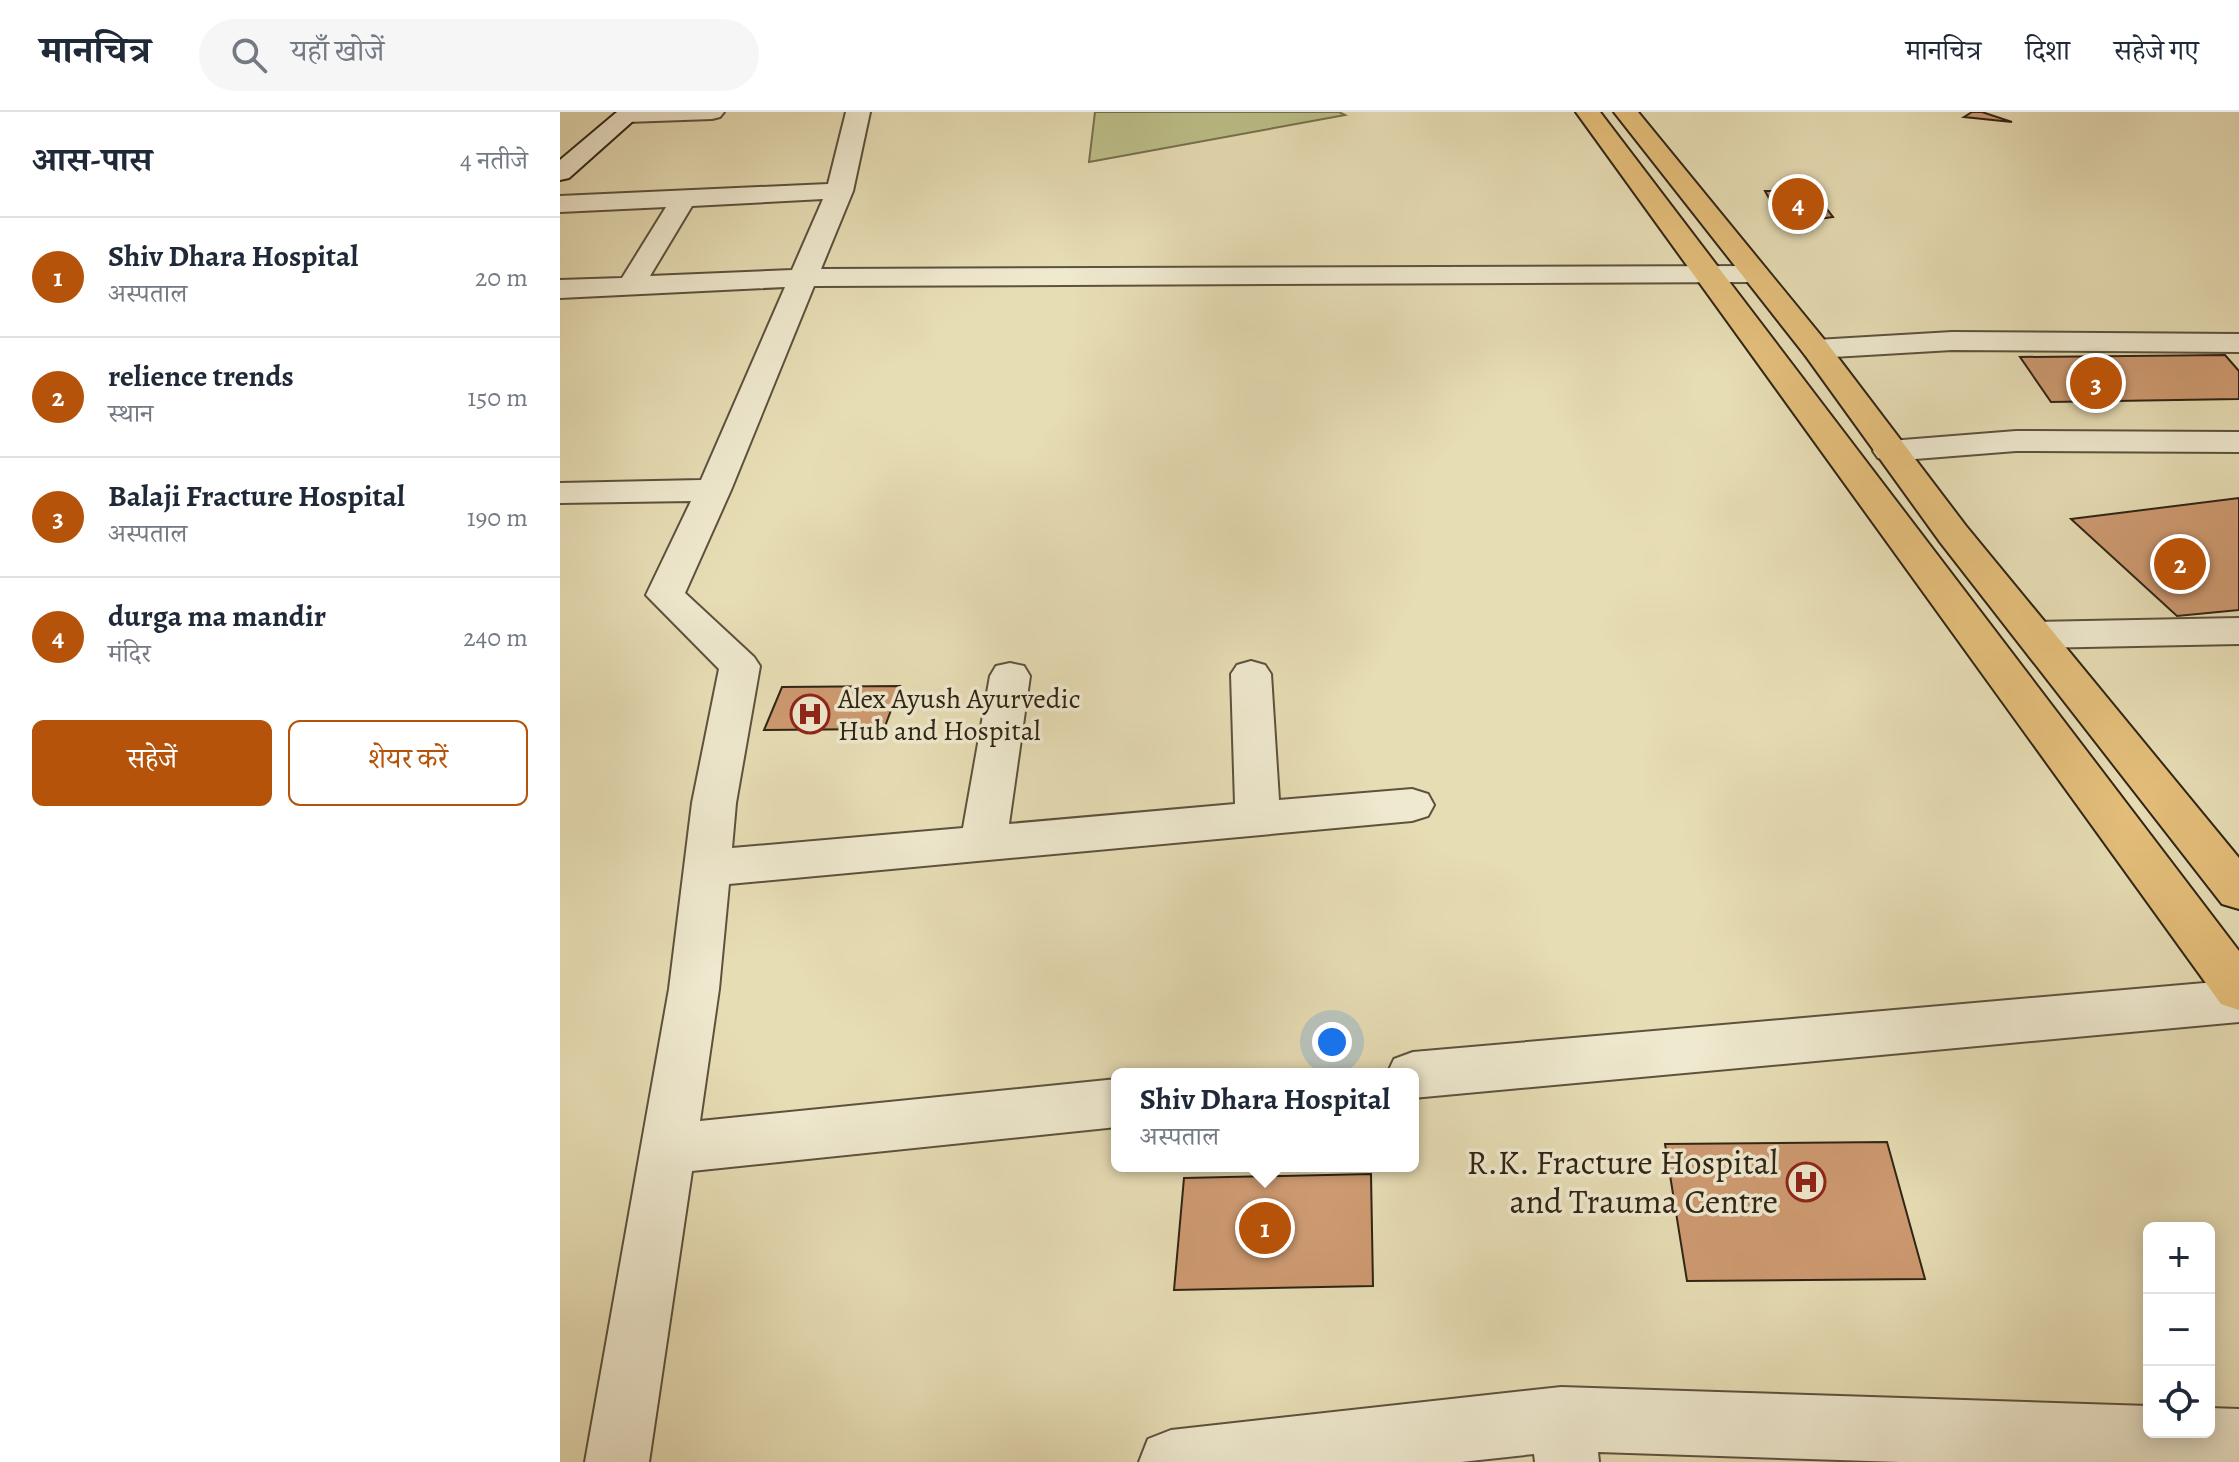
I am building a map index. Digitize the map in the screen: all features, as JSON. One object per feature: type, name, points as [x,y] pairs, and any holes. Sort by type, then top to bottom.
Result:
[{"type":"main road","points":[[1588,112],[2239,989]]},
{"type":"main road","points":[[1626,112],[1816,349],[1890,451],[2034,635],[2239,891]]},
{"type":"street","points":[[560,173],[629,114],[712,112]]},
{"type":"street","points":[[617,1462],[694,989],[714,803],[740,666],[665,595],[714,490],[840,191],[858,112]]},
{"type":"street","points":[[560,204],[840,191]]},
{"type":"street","points":[[630,287],[684,198]]},
{"type":"street","points":[[561,291],[805,278],[1755,274]]},
{"type":"street","points":[[1816,349],[1952,341],[2239,343]]},
{"type":"street","points":[[1890,451],[2016,441],[2239,442]]},
{"type":"street","points":[[560,493],[714,490]]},
{"type":"street","points":[[2034,635],[2239,631]]},
{"type":"street","points":[[1251,674],[1258,819]]},
{"type":"street","points":[[983,843],[1010,676]]},
{"type":"street","points":[[707,868],[1412,805]]},
{"type":"street","points":[[1419,1074],[2239,1001]]},
{"type":"street","points":[[668,1149],[1111,1104]]},
{"type":"street","points":[[1171,1462],[1564,1441],[2239,1441]]},
{"type":"green space","points":[[1095,112],[1339,112],[1345,115],[1089,162]]},
{"type":"building","points":[[1972,112],[1982,112],[2012,122],[1964,117]]},
{"type":"building","points":[[1765,191],[1813,191],[1833,217],[1783,224]]},
{"type":"building","points":[[2225,355],[2239,371],[2239,399],[2051,402],[2020,357]]},
{"type":"building","points":[[2239,498],[2239,610],[2177,616],[2071,519]]},
{"type":"building","points":[[900,686],[884,729],[764,730],[782,687]]},
{"type":"building","points":[[1887,1142],[1925,1279],[1687,1281],[1665,1144]]},
{"type":"building","points":[[1371,1174],[1373,1286],[1174,1290],[1184,1178]]},
{"type":"place","name":"durga ma mandir","points":[[1798,204]]},
{"type":"place","name":"Balaji Fracture Hospital","points":[[2096,383]]},
{"type":"place","name":"relience trends","points":[[2180,564]]},
{"type":"place","name":"Alex Ayush Ayurvedic Hub and Hospital","points":[[810,714]]},
{"type":"place","name":"R.K. Fracture Hospital and Trauma Centre","points":[[1806,1182]]},
{"type":"place","name":"Shiv Dhara Hospital","points":[[1265,1228]]}]
